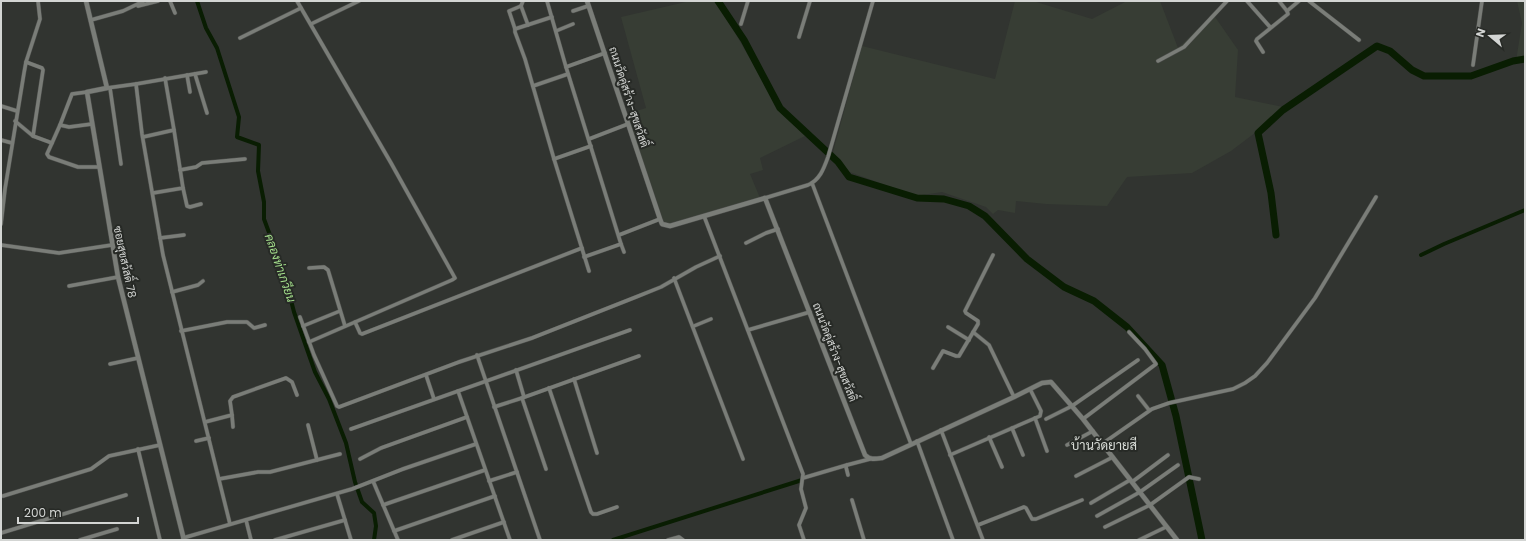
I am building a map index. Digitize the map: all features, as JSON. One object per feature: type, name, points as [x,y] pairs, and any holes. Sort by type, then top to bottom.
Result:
[{"type":"street","points":[[1,224],[15,121],[26,62],[40,19],[38,1]]},
{"type":"street","points":[[86,1],[109,88],[121,164]]},
{"type":"street","points":[[135,6],[144,1]]},
{"type":"street","points":[[90,20],[135,6],[158,1]]},
{"type":"street","points":[[170,1],[175,13]]},
{"type":"street","points":[[296,1],[311,24],[455,278],[309,342]]},
{"type":"street","points":[[311,24],[359,1]]},
{"type":"street","points":[[523,1],[521,6],[528,25]]},
{"type":"street","points":[[547,1],[568,74],[624,252]]},
{"type":"street","points":[[741,24],[748,1]]},
{"type":"street","points":[[799,37],[810,1]]},
{"type":"street","points":[[1158,61],[1184,47],[1226,1]]},
{"type":"street","points":[[1247,1],[1270,27]]},
{"type":"street","points":[[1279,1],[1287,10]]},
{"type":"street","points":[[1263,52],[1256,41],[1270,27],[1288,14],[1287,10],[1299,1]]},
{"type":"street","points":[[1309,1],[1359,40]]},
{"type":"street","points":[[1473,65],[1482,1]]},
{"type":"street","points":[[619,236],[660,219],[662,224],[670,226],[812,183],[820,174],[828,157],[872,2]]},
{"type":"street","points":[[574,11],[588,3]]},
{"type":"street","name":"ถนนวัดคู่สร้าง-สุขสวัสดิ์","points":[[588,3],[660,219]]},
{"type":"street","points":[[521,6],[509,11],[589,271]]},
{"type":"street","points":[[240,38],[301,8]]},
{"type":"street","points":[[515,29],[552,17]]},
{"type":"street","points":[[556,31],[573,24]]},
{"type":"street","points":[[566,67],[605,53]]},
{"type":"street","points":[[26,62],[43,70],[33,136]]},
{"type":"street","points":[[99,167],[78,168],[49,157],[47,154],[72,94],[206,72]]},
{"type":"street","points":[[195,74],[207,113]]},
{"type":"street","points":[[532,86],[568,74]]},
{"type":"street","points":[[187,75],[190,92]]},
{"type":"street","points":[[165,78],[187,206],[201,204]]},
{"type":"street","points":[[136,84],[143,137],[160,238],[181,331],[230,524]]},
{"type":"street","name":"ซอยสุขสวัสดิ์ 78","points":[[87,92],[118,276],[184,539]]},
{"type":"street","points":[[1,106],[17,111]]},
{"type":"street","points":[[15,121],[33,136],[52,143]]},
{"type":"street","points":[[60,125],[70,127],[92,124]]},
{"type":"street","points":[[589,139],[628,124]]},
{"type":"street","points":[[143,137],[174,130]]},
{"type":"street","points":[[1,140],[12,143]]},
{"type":"street","points":[[554,159],[591,146]]},
{"type":"street","points":[[180,170],[196,167],[202,163],[245,160]]},
{"type":"street","points":[[812,183],[911,444]]},
{"type":"street","points":[[153,193],[183,188]]},
{"type":"street","points":[[1102,444],[1149,410],[1169,403],[1233,389],[1244,384],[1259,371],[1282,344],[1315,298],[1376,197]]},
{"type":"street","name":"ถนนวัดคู่สร้าง-สุขสวัสดิ์","points":[[765,198],[865,454],[870,458]]},
{"type":"street","points":[[704,216],[803,478],[801,489],[806,508],[799,523],[804,540]]},
{"type":"street","points":[[746,243],[778,229]]},
{"type":"street","points":[[160,238],[184,234]]},
{"type":"street","points":[[584,257],[622,244]]},
{"type":"street","points":[[1,245],[59,253],[112,245]]},
{"type":"street","points":[[355,322],[360,333],[362,334],[582,248]]},
{"type":"street","points":[[933,368],[943,351],[959,356],[969,340],[978,322],[966,314],[965,311],[992,255]]},
{"type":"street","points":[[300,317],[309,342],[339,408],[477,355],[532,338],[610,308],[661,287],[696,266],[720,256]]},
{"type":"street","points":[[309,268],[324,267],[328,270],[345,326]]},
{"type":"street","points":[[69,286],[118,276]]},
{"type":"street","points":[[674,278],[694,326],[743,458]]},
{"type":"street","points":[[172,292],[198,285],[203,282]]},
{"type":"street","points":[[303,326],[340,311]]},
{"type":"street","points":[[748,330],[810,312]]},
{"type":"street","points":[[694,326],[711,319]]},
{"type":"street","points":[[181,331],[227,322],[247,322],[254,328],[265,324]]},
{"type":"street","points":[[948,327],[969,340]]},
{"type":"street","points":[[350,429],[630,330]]},
{"type":"street","points":[[973,332],[989,345],[1014,397]]},
{"type":"street","points":[[1083,419],[1156,364],[1145,349],[1129,332]]},
{"type":"street","points":[[477,355],[540,540]]},
{"type":"street","points":[[494,407],[639,356]]},
{"type":"street","points":[[110,364],[138,358]]},
{"type":"street","points":[[1046,419],[1072,406],[1138,360]]},
{"type":"street","points":[[516,370],[523,398],[546,469]]},
{"type":"street","points":[[426,375],[434,399]]},
{"type":"street","points":[[233,427],[230,401],[233,397],[286,378],[292,382],[297,396]]},
{"type":"street","points":[[574,379],[597,453]]},
{"type":"street","points":[[803,478],[870,458],[882,458],[1030,389],[1046,382],[1052,382],[1093,431],[1177,540]]},
{"type":"street","points":[[549,388],[591,512],[593,514],[597,514],[617,507]]},
{"type":"street","points":[[950,455],[1040,416],[1041,413],[1030,389]]},
{"type":"street","points":[[458,391],[510,540]]},
{"type":"street","points":[[1138,396],[1149,410]]},
{"type":"street","points":[[205,422],[232,416]]},
{"type":"street","points":[[360,459],[381,448],[467,417]]},
{"type":"street","points":[[1035,418],[1047,451]]},
{"type":"street","points":[[308,425],[317,460]]},
{"type":"street","points":[[1012,428],[1023,455]]},
{"type":"street","points":[[941,430],[984,540]]},
{"type":"street","points":[[1067,445],[1093,431]]},
{"type":"street","points":[[989,437],[1002,467]]},
{"type":"street","points":[[196,441],[209,438]]},
{"type":"street","points":[[917,442],[953,540]]},
{"type":"street","points":[[3,496],[91,469],[109,456],[160,444]]},
{"type":"street","points":[[184,539],[230,524],[337,494],[403,468],[476,444]]},
{"type":"street","points":[[138,449],[160,540]]},
{"type":"street","points":[[219,479],[252,473],[270,472],[340,454]]},
{"type":"street","points":[[1092,503],[1131,481],[1168,455]]},
{"type":"street","points":[[1076,476],[1113,457]]},
{"type":"street","points":[[847,465],[848,475]]},
{"type":"street","points":[[1097,516],[1140,492],[1178,465]]},
{"type":"street","points":[[383,505],[485,470]]},
{"type":"street","points":[[489,481],[517,472]]},
{"type":"street","points":[[1105,527],[1150,505],[1188,477],[1199,479]]},
{"type":"street","points":[[373,481],[398,540]]},
{"type":"street","points":[[337,494],[351,540]]},
{"type":"street","points":[[1,534],[126,496]]},
{"type":"street","points":[[394,531],[495,496]]},
{"type":"street","points":[[852,500],[864,540]]},
{"type":"street","points":[[978,525],[1024,507],[1032,518],[1036,519],[1082,500]]},
{"type":"street","points":[[246,520],[251,540]]},
{"type":"street","points":[[275,540],[345,520]]},
{"type":"street","points":[[452,540],[504,522]]},
{"type":"street","points":[[1140,540],[1166,526]]},
{"type":"street","points":[[80,540],[117,529]]},
{"type":"street","points":[[668,540],[680,536],[683,540]]},
{"type":"shaded area","points":[[690,1],[713,1],[720,7],[771,95],[807,135],[760,158],[763,170],[750,174],[760,198],[668,225],[663,220],[627,114],[646,108],[621,17]]},
{"type":"shaded area","points":[[1015,1],[1033,1],[1092,19],[1127,1],[1160,1],[1178,48],[1213,14],[1238,50],[1235,97],[1288,108],[1231,151],[1192,173],[1127,177],[1107,206],[1046,204],[1016,201],[1015,213],[998,210],[993,214],[986,207],[942,192],[916,196],[847,171],[833,152],[862,46],[995,79]]},
{"type":"shaded area","points":[[1517,1],[1525,1],[1525,58],[1516,61],[1522,23]]},
{"type":"waterway","name":"คลองท่าเกวียน","points":[[197,1],[206,28],[217,48],[239,117],[237,137],[259,145],[258,171],[264,202],[264,219],[284,273],[294,312],[315,372],[329,399],[346,443],[355,482],[362,502],[374,513],[376,526],[374,540]]},
{"type":"waterway","points":[[718,1],[744,40],[780,108],[838,162],[849,177],[917,198],[944,199],[969,206],[985,216],[1027,259],[1064,287],[1094,301],[1127,327],[1162,365],[1176,416],[1202,540]]},
{"type":"waterway","points":[[1276,235],[1271,193],[1258,133],[1283,110],[1377,46],[1390,51],[1412,70],[1424,76],[1471,76],[1513,61],[1525,59]]},
{"type":"waterway","points":[[1421,255],[1525,210]]},
{"type":"waterway","points":[[613,540],[802,480]]},
{"type":"district","name":"บ้านวัดยายสี","points":[[1104,445]]}]
